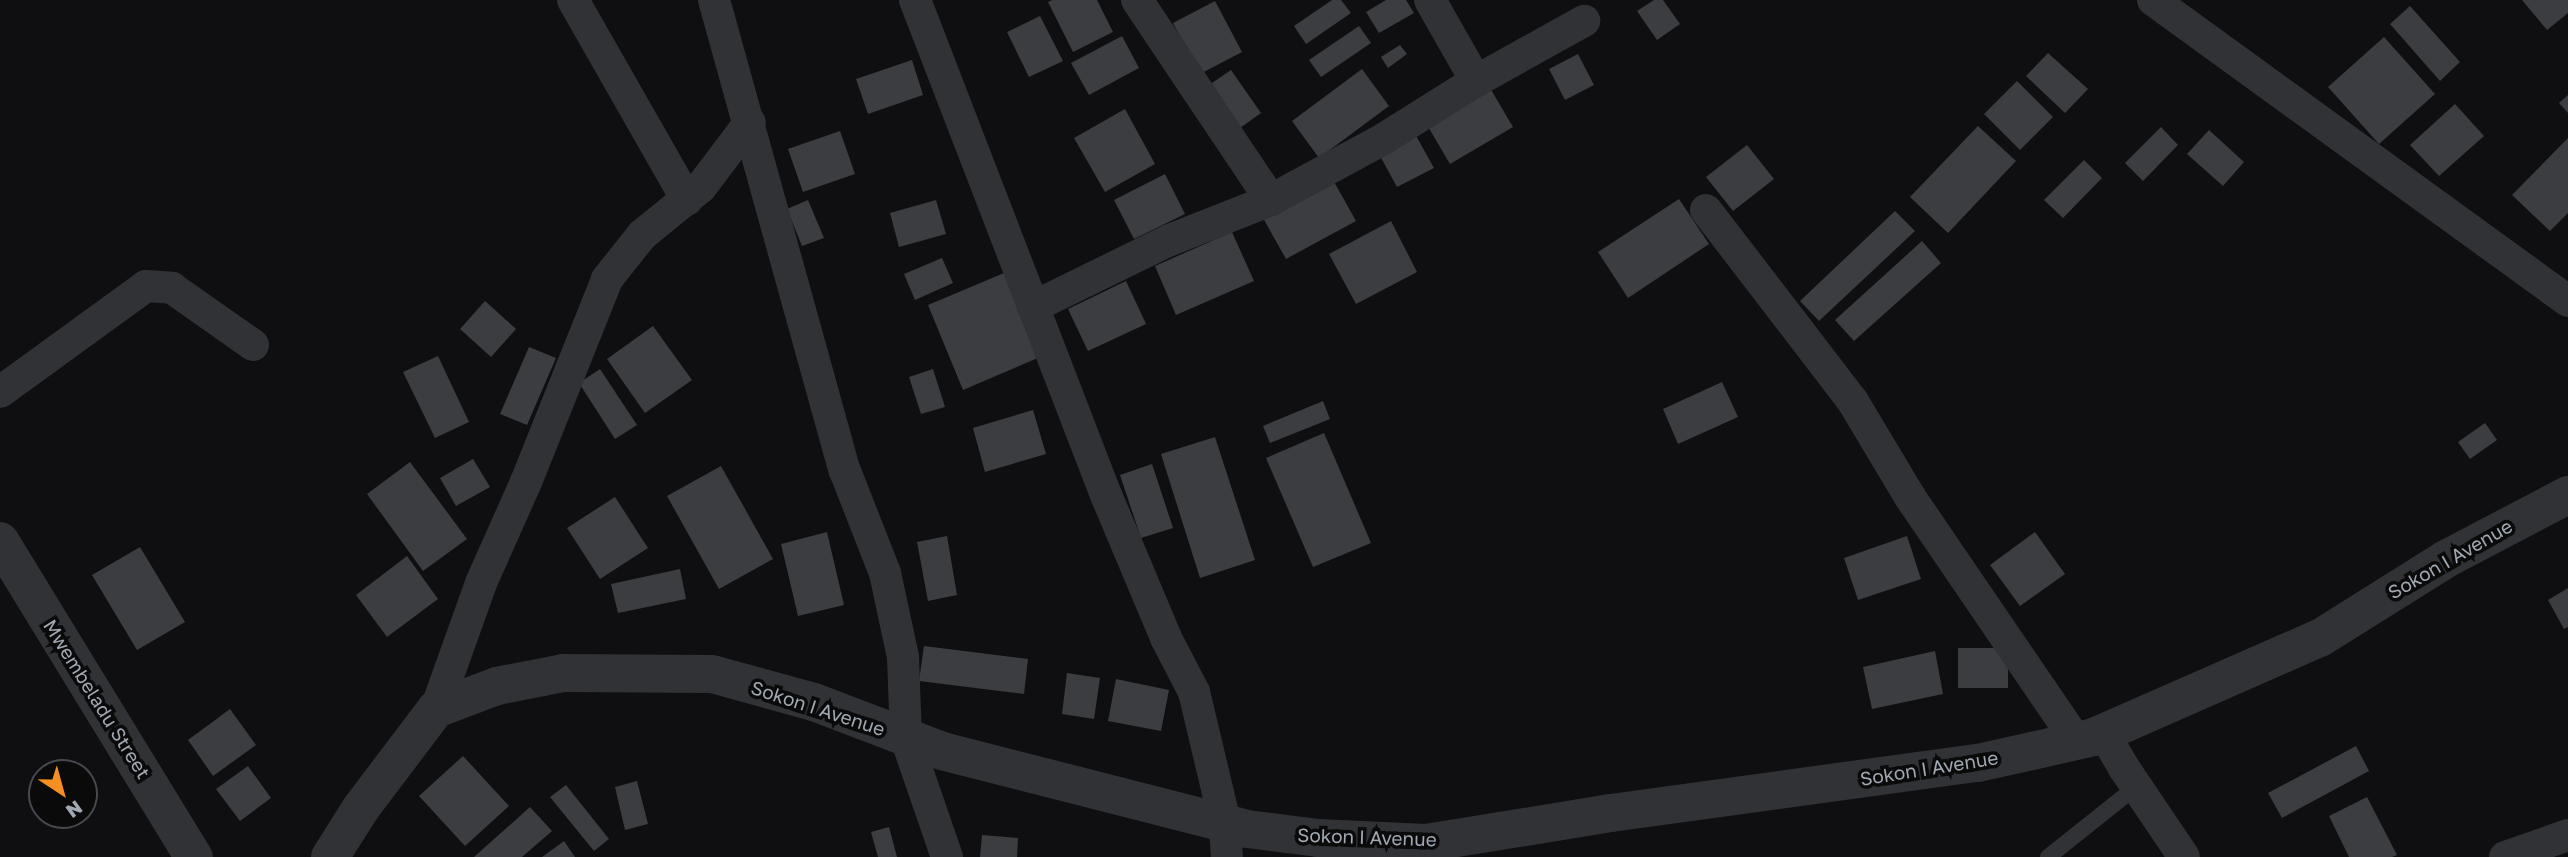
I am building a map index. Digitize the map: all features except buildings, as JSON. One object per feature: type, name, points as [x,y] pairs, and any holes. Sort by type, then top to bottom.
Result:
[{"type":"street","points":[[573,0],[687,200]]},
{"type":"street","points":[[714,0],[845,471],[885,573],[903,657],[906,738],[947,857]]},
{"type":"street","points":[[915,0],[1137,570],[1194,692],[1226,840]]},
{"type":"street","points":[[1137,0],[1271,200]]},
{"type":"street","points":[[1430,0],[1476,80]]},
{"type":"street","points":[[2153,0],[2568,302]]},
{"type":"street","points":[[1033,307],[1170,240],[1271,200],[1385,138],[1476,80],[1584,21]]},
{"type":"street","points":[[330,857],[360,808],[436,709],[481,583],[526,482],[607,279],[642,235],[701,187],[750,122]]},
{"type":"street","points":[[1706,210],[1852,400],[1910,497],[2089,735],[2136,787],[2184,857]]},
{"type":"street","points":[[0,392],[146,286],[172,288],[253,345]]},
{"type":"street","name":"Sokon I Avenue","points":[[436,709],[497,686],[563,673],[712,674],[814,702],[942,751],[1226,840],[1247,829],[1318,838],[1426,843],[1443,848],[1978,763],[2089,735],[2320,638],[2445,559],[2568,495]]},
{"type":"street","name":"Mwembeladu Street","points":[[0,541],[194,857]]},
{"type":"street","points":[[2505,857],[2568,835]]},
{"type":"lane","points":[[2048,857],[2136,787]]}]
